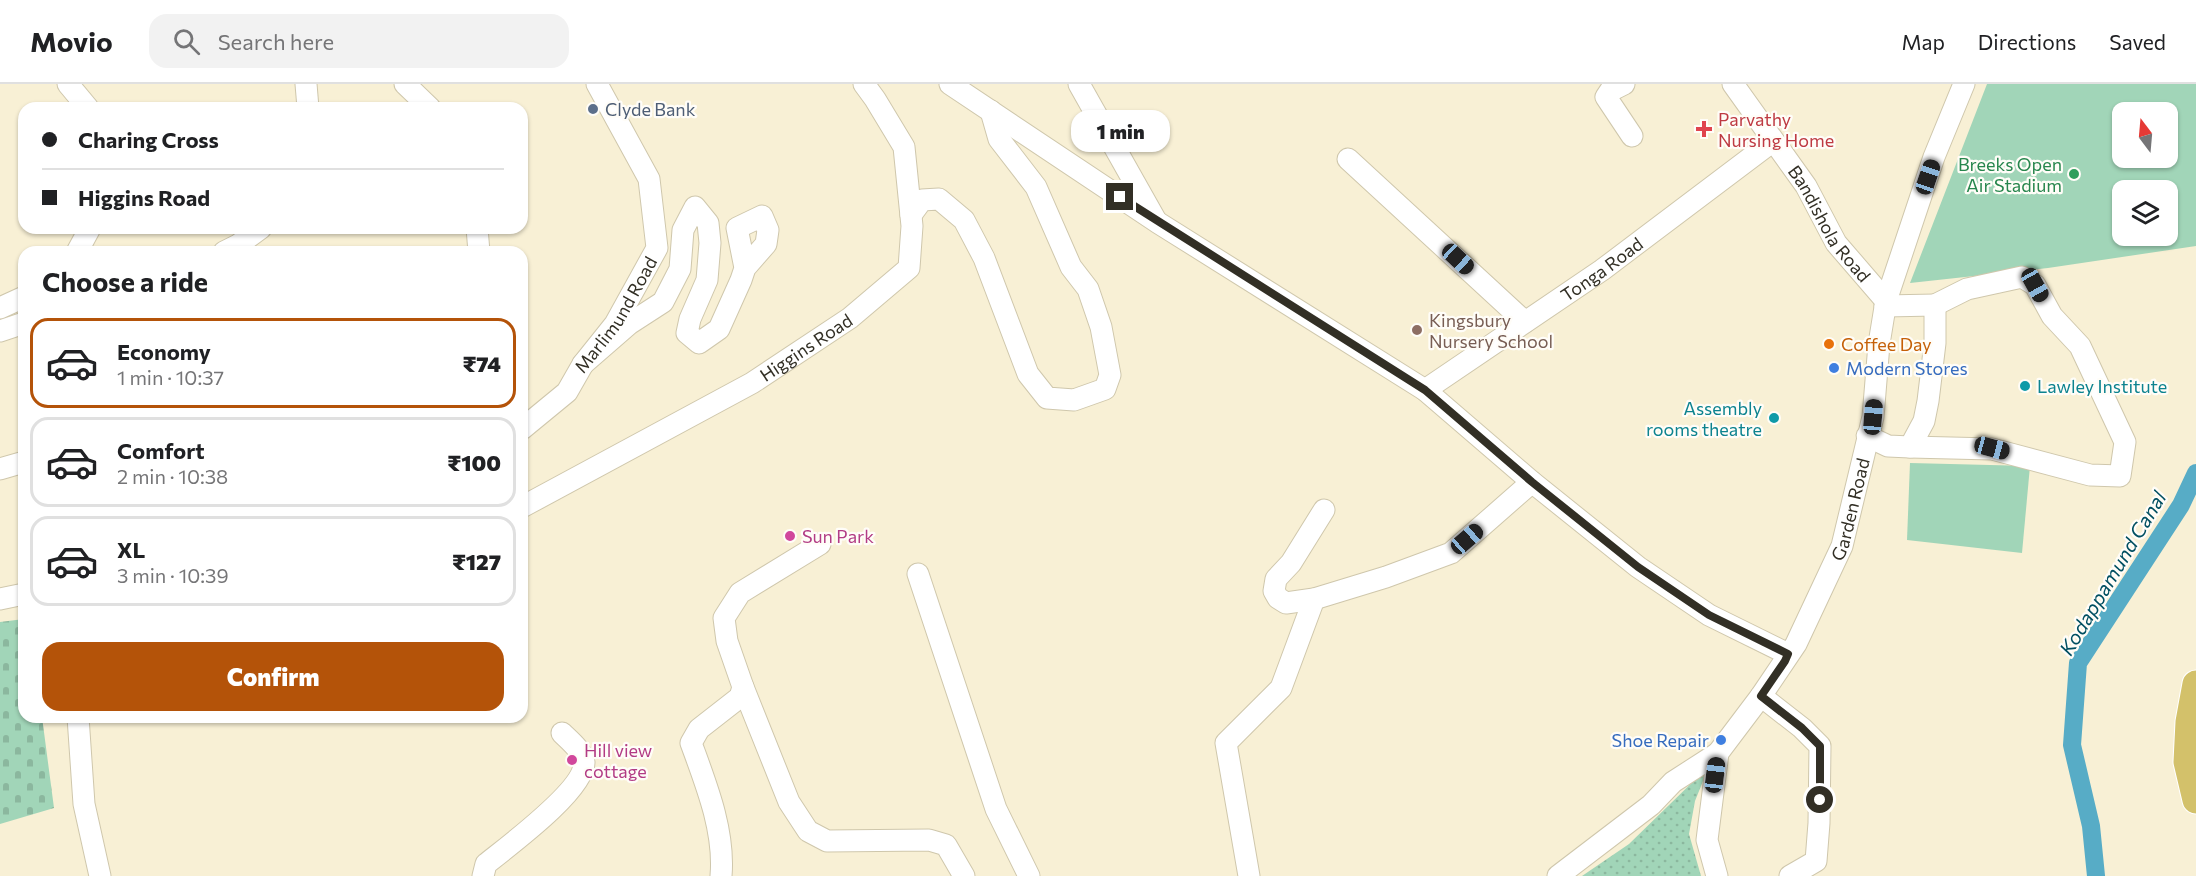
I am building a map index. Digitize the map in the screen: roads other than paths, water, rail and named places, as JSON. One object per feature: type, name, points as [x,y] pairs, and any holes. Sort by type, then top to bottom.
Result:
[{"type":"main road","points":[[2196,684],[2189,722],[2187,762],[2196,800]]},
{"type":"street","points":[[68,84],[83,102]]},
{"type":"street","points":[[306,84],[308,102]]},
{"type":"street","points":[[405,84],[424,102]]},
{"type":"street","name":"Marlimund Road","points":[[528,424],[567,392],[583,364],[615,324],[657,248],[649,179],[597,84]]},
{"type":"street","name":"Higgins Road","points":[[528,504],[752,383],[850,318],[909,268],[912,226],[904,147],[876,99],[864,84]]},
{"type":"street","points":[[950,84],[1157,222],[1425,390],[1532,482],[1638,567],[1709,615],[1788,654]]},
{"type":"street","points":[[1079,84],[1157,222]]},
{"type":"street","points":[[1624,84],[1610,91],[1606,98],[1632,136]]},
{"type":"street","name":"Bandishola Road","points":[[1733,84],[1806,186],[1836,243],[1885,303]]},
{"type":"street","name":"Garden Road","points":[[1717,876],[1707,840],[1718,753],[1796,644],[1842,546],[1873,417],[1885,303],[1934,157],[1964,84]]},
{"type":"street","points":[[911,215],[922,200],[939,199],[964,220],[984,258],[1028,374],[1047,398],[1074,400],[1105,389],[1110,375],[1101,327],[1088,289],[1071,267],[1036,187],[999,139],[991,111]]},
{"type":"street","name":"Tonga Road","points":[[1425,390],[1602,270],[1773,141]]},
{"type":"street","points":[[1348,159],[1525,322]]},
{"type":"street","points":[[583,364],[629,324],[663,302],[680,268],[683,230],[695,207],[708,223],[710,243],[707,280],[690,319],[687,333],[699,343],[719,328],[731,305],[745,268]]},
{"type":"street","points":[[236,246],[253,234]]},
{"type":"street","points":[[1867,436],[1888,446],[1992,448],[2090,475],[2120,476],[2125,442],[2080,346],[2052,316],[2035,285],[2022,277],[1966,289],[1935,305],[1885,303]]},
{"type":"street","points":[[0,308],[18,300]]},
{"type":"street","points":[[1910,447],[1924,420],[1928,401],[1935,343],[1935,305]]},
{"type":"street","points":[[0,331],[18,325]]},
{"type":"street","points":[[0,469],[18,464]]},
{"type":"street","points":[[1324,510],[1291,563],[1276,579],[1274,585],[1278,598],[1286,603],[1314,599],[1386,577],[1451,553],[1532,482]]},
{"type":"street","points":[[820,544],[740,593],[724,618],[727,641],[743,687],[789,802],[808,831],[827,840],[929,840],[946,845],[964,876]]},
{"type":"street","points":[[918,574],[996,809],[1029,876]]},
{"type":"street","points":[[1249,876],[1226,743],[1281,688],[1314,599]]},
{"type":"street","points":[[721,876],[723,859],[710,793],[691,743],[699,729],[740,697],[743,687]]},
{"type":"street","points":[[1761,696],[1802,728],[1820,746],[1816,861],[1790,876]]},
{"type":"street","points":[[78,723],[84,804],[100,876]]},
{"type":"street","points":[[483,876],[486,864],[561,801],[580,779],[584,762],[578,750],[562,732]]},
{"type":"street","points":[[1558,876],[1651,805],[1674,782],[1718,753]]},
{"type":"waterway","name":"Kodappamund Canal","points":[[2096,876],[2091,826],[2072,745],[2078,663],[2181,505],[2196,473]]},
{"type":"place","name":"Clyde Bank","points":[[593,109]]},
{"type":"place","name":"Parvathy Nursing Home","points":[[1704,129]]},
{"type":"place","name":"Breeks Open Air Stadium","points":[[2074,174]]},
{"type":"place","name":"Kingsbury Nursery School","points":[[1417,330]]},
{"type":"place","name":"Coffee Day","points":[[1829,344]]},
{"type":"place","name":"Modern Stores","points":[[1834,368]]},
{"type":"place","name":"Lawley Institute","points":[[2025,386]]},
{"type":"place","name":"Assembly rooms theatre","points":[[1774,418]]},
{"type":"place","name":"Sun Park","points":[[790,536]]},
{"type":"place","name":"Shoe Repair","points":[[1721,740]]},
{"type":"place","name":"Hill view cottage","points":[[572,760]]}]
